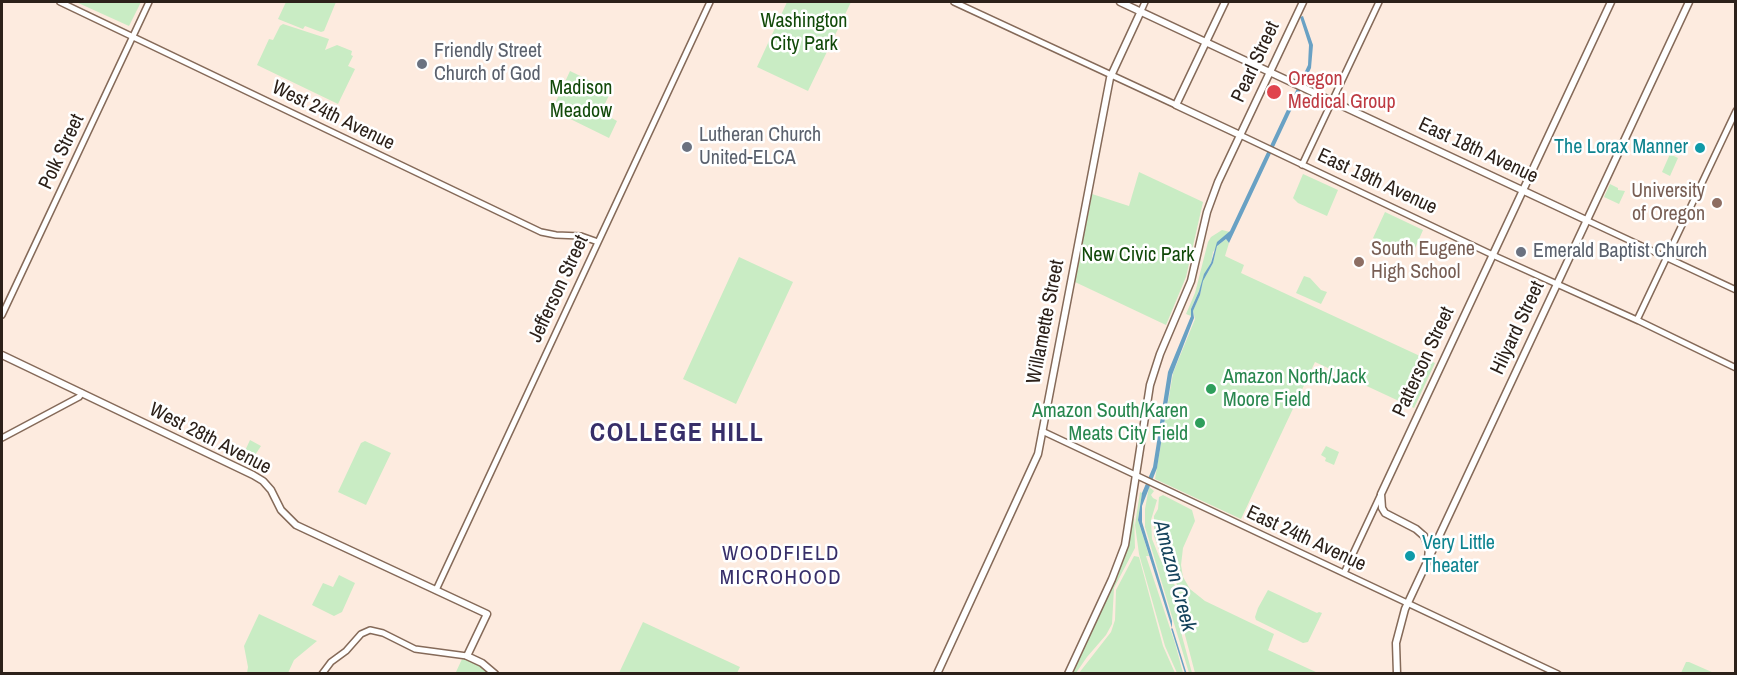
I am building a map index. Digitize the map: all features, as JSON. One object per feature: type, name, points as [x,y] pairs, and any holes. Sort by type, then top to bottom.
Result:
[{"type":"main road","name":"East 18th Avenue","points":[[1120,2],[1586,220]]},
{"type":"main road","points":[[1176,105],[1225,2]]},
{"type":"main road","name":"Pearl Street","points":[[1068,674],[1119,563],[1128,530],[1154,371],[1189,288],[1212,195],[1303,2]]},
{"type":"main road","name":"Patterson Street","points":[[1381,494],[1611,2]]},
{"type":"main road","name":"Hilyard Street","points":[[1397,674],[1396,643],[1408,603],[1689,2]]},
{"type":"main road","name":"Willamette Street","points":[[937,674],[1036,459],[1111,74],[1141,11]]},
{"type":"main road","name":"East 19th Avenue","points":[[1176,105],[1240,135]]},
{"type":"main road","name":"West 28th Avenue","points":[[2,355],[258,478],[272,490],[284,514],[296,525],[487,614],[482,624]]},
{"type":"main road","points":[[1381,494],[1382,508],[1385,513],[1437,540]]},
{"type":"main road","points":[[1416,529],[1426,539],[1429,548],[1428,559]]},
{"type":"main road","points":[[470,606],[481,617],[482,624],[467,656],[482,663]]},
{"type":"main road","points":[[473,643],[475,653],[482,663],[495,674]]},
{"type":"street","name":"West 24th Avenue","points":[[60,2],[541,232],[581,237],[598,242]]},
{"type":"street","name":"Polk Street","points":[[2,315],[149,2]]},
{"type":"street","name":"Jefferson Street","points":[[436,590],[710,2]]},
{"type":"street","name":"East 19th Avenue","points":[[954,2],[1176,105]]},
{"type":"street","name":"Willamette Street","points":[[1141,11],[1146,2]]},
{"type":"street","points":[[1302,165],[1379,2]]},
{"type":"street","points":[[1637,320],[1736,111]]},
{"type":"street","name":"East 19th Avenue","points":[[1240,135],[1736,368]]},
{"type":"street","name":"East 18th Avenue","points":[[1586,220],[1736,290]]},
{"type":"street","name":"East 19th Avenue","points":[[1629,318],[1637,324],[1646,326]]},
{"type":"street","points":[[2,438],[79,398],[82,393]]},
{"type":"street","name":"East 24th Avenue","points":[[1042,431],[1558,674]]},
{"type":"street","name":"Patterson Street","points":[[1344,573],[1381,494]]},
{"type":"street","points":[[322,674],[331,662],[367,630],[383,633],[415,649],[467,656]]},
{"type":"green space","points":[[76,2],[141,2],[129,26]]},
{"type":"green space","points":[[286,2],[336,2],[324,31],[321,32],[305,26],[303,29],[278,19]]},
{"type":"green space","name":"Washington City Park","points":[[787,2],[851,2],[808,91],[757,67]]},
{"type":"green space","points":[[283,24],[329,39],[325,50],[337,45],[352,51],[353,56],[348,66],[355,69],[338,104],[257,65],[269,39],[273,40]]},
{"type":"green space","name":"Madison Meadow","points":[[570,71],[611,91],[601,112],[617,121],[609,138],[552,110]]},
{"type":"green space","points":[[1670,154],[1678,158],[1670,176],[1662,172]]},
{"type":"green space","name":"New Civic Park","points":[[1139,172],[1203,202],[1186,277],[1166,325],[1075,282],[1092,194],[1129,206]]},
{"type":"green space","points":[[1303,174],[1338,190],[1327,216],[1298,203],[1293,198]]},
{"type":"green space","points":[[1610,184],[1618,190],[1625,191],[1619,204],[1604,197]]},
{"type":"green space","points":[[1385,212],[1423,230],[1413,253],[1398,250],[1373,238]]},
{"type":"green space","points":[[1222,230],[1230,232],[1213,252],[1211,263],[1191,309],[1191,316],[1186,314],[1195,293],[1208,242],[1211,237]]},
{"type":"green space","points":[[1226,239],[1229,243],[1225,256],[1244,265],[1241,273],[1435,363],[1414,408],[1315,362],[1241,519],[1155,479],[1173,373],[1195,319],[1193,311],[1203,281],[1213,263],[1217,246]]},
{"type":"green space","points":[[739,257],[793,282],[736,404],[683,379]]},
{"type":"green space","points":[[1304,276],[1327,292],[1321,304],[1296,293]]},
{"type":"green space","points":[[250,440],[261,446],[253,458],[244,453]]},
{"type":"green space","points":[[365,441],[391,453],[366,505],[338,492],[361,443]]},
{"type":"green space","points":[[1326,446],[1339,452],[1334,465],[1325,461],[1326,458],[1321,455]]},
{"type":"green space","points":[[1149,487],[1154,491],[1151,495],[1157,500],[1151,520],[1152,539],[1176,589],[1182,636],[1192,673],[1189,673],[1145,527]]},
{"type":"green space","points":[[1140,492],[1142,493],[1138,520],[1149,556],[1146,556],[1183,673],[1177,673],[1165,646],[1139,554],[1135,525]]},
{"type":"green space","points":[[1163,495],[1192,510],[1195,521],[1183,548],[1181,565],[1183,577],[1190,589],[1205,601],[1274,634],[1268,650],[1318,673],[1195,673],[1185,635],[1178,587],[1169,567],[1163,560],[1154,536],[1154,516],[1158,509],[1159,497]]},
{"type":"green space","points":[[1134,515],[1135,548],[1114,588],[1112,624],[1076,673],[1072,674],[1118,575]]},
{"type":"green space","points":[[1134,556],[1139,557],[1163,646],[1175,673],[1079,673],[1111,632],[1115,620],[1116,590]]},
{"type":"green space","points":[[339,575],[355,583],[342,612],[334,616],[312,605],[323,583],[333,587]]},
{"type":"green space","points":[[1268,590],[1317,613],[1322,613],[1308,642],[1303,643],[1256,620],[1258,608]]},
{"type":"green space","points":[[259,614],[317,641],[294,660],[288,673],[247,673],[244,646]]},
{"type":"green space","points":[[643,622],[740,667],[737,673],[619,673]]},
{"type":"green space","points":[[462,659],[475,662],[489,673],[456,672]]},
{"type":"green space","points":[[1686,662],[1689,662],[1714,673],[1681,673]]},
{"type":"water","points":[[1303,16],[1313,45],[1311,68],[1229,243],[1226,239],[1217,246],[1213,263],[1203,281],[1193,311],[1194,318],[1172,375],[1157,468],[1142,506],[1142,522],[1172,621],[1172,628],[1138,520],[1142,493],[1153,467],[1168,372],[1191,316],[1191,309],[1204,274],[1211,263],[1217,242],[1230,231],[1308,65],[1309,45],[1300,17]]},
{"type":"waterway","name":"Amazon Creek","points":[[1172,629],[1186,674]]},
{"type":"place","name":"Friendly Street Church of God","points":[[422,64]]},
{"type":"place","name":"Oregon Medical Group","points":[[1274,92]]},
{"type":"place","name":"Lutheran Church United-ELCA","points":[[687,147]]},
{"type":"place","name":"The Lorax Manner","points":[[1700,148]]},
{"type":"place","name":"University of Oregon","points":[[1717,203]]},
{"type":"place","name":"Emerald Baptist Church","points":[[1521,252]]},
{"type":"place","name":"South Eugene High School","points":[[1359,262]]},
{"type":"place","name":"Amazon North/Jack Moore Field","points":[[1211,389]]},
{"type":"place","name":"Amazon South/Karen Meats City Field","points":[[1200,423]]},
{"type":"place","name":"Very Little Theater","points":[[1410,556]]},
{"type":"district","name":"COLLEGE HILL","points":[[677,434]]},
{"type":"district","name":"WOODFIELD MICROHOOD","points":[[781,566]]}]
